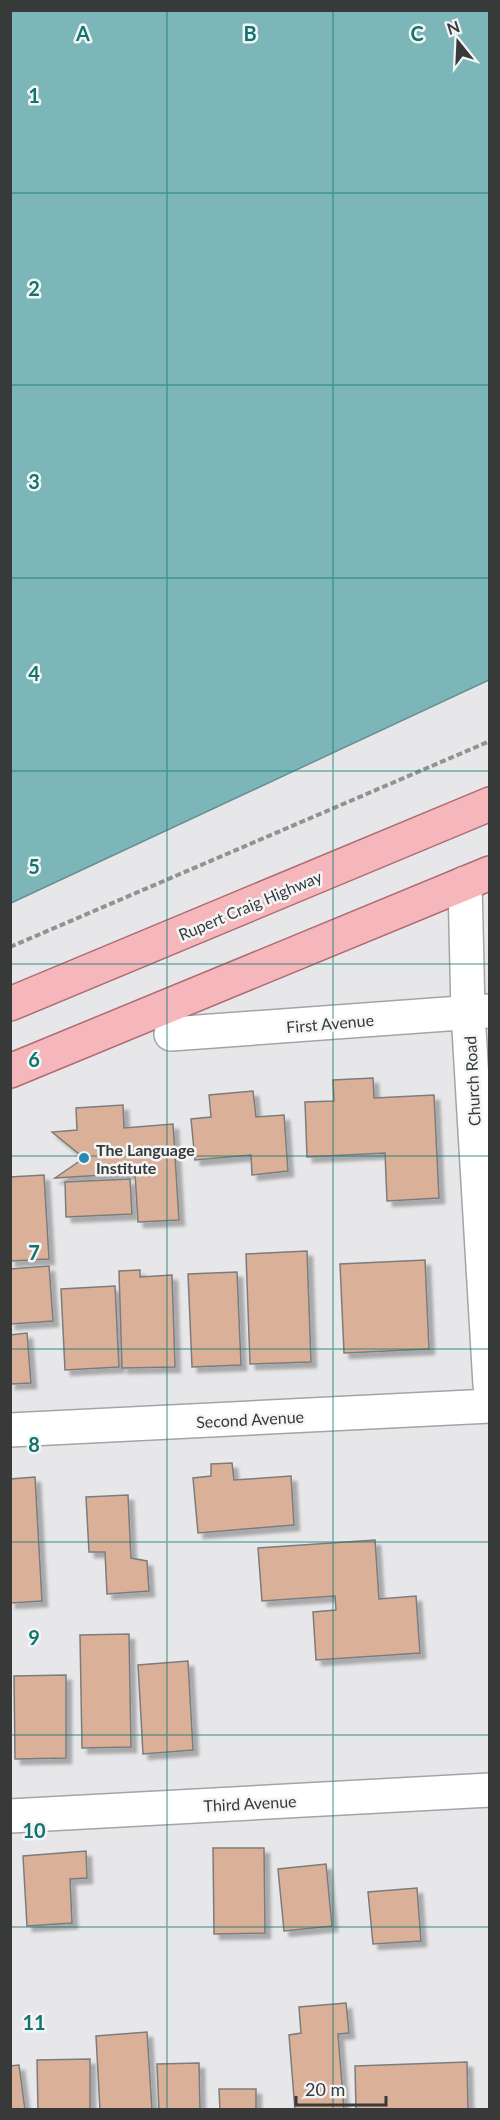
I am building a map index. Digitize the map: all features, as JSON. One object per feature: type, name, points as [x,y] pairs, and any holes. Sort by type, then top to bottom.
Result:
[{"type":"main road","name":"Rupert Craig Highway","points":[[10,1004],[489,804]]},
{"type":"main road","points":[[10,1071],[477,878]]},
{"type":"street","name":"Church Road","points":[[477,878],[478,1011],[489,1385]]},
{"type":"street","name":"First Avenue","points":[[171,1034],[478,1011]]},
{"type":"street","name":"Second Avenue","points":[[10,1430],[489,1406]]},
{"type":"street","name":"Third Avenue","points":[[10,1816],[489,1790]]},
{"type":"path","points":[[10,947],[489,741]]},
{"type":"water","points":[[10,11],[490,11],[489,680],[11,903]]},
{"type":"building","points":[[373,1078],[374,1098],[434,1095],[439,1198],[387,1201],[385,1153],[307,1157],[305,1102],[334,1101],[333,1080]]},
{"type":"building","points":[[253,1091],[256,1117],[284,1115],[288,1171],[252,1175],[251,1155],[195,1160],[191,1119],[211,1117],[209,1095]]},
{"type":"building","points":[[123,1105],[124,1128],[173,1124],[179,1220],[138,1222],[135,1173],[55,1178],[84,1158],[52,1132],[77,1130],[76,1108]]},
{"type":"building","points":[[44,1175],[49,1259],[10,1261],[10,1177]]},
{"type":"building","points":[[130,1179],[132,1214],[66,1217],[65,1182]]},
{"type":"building","points":[[307,1251],[311,1362],[250,1364],[246,1254]]},
{"type":"building","points":[[425,1260],[429,1349],[344,1353],[340,1264]]},
{"type":"building","points":[[49,1266],[53,1321],[10,1324],[10,1269]]},
{"type":"building","points":[[140,1270],[140,1277],[172,1275],[175,1367],[122,1368],[119,1271]]},
{"type":"building","points":[[237,1272],[241,1365],[192,1367],[188,1274]]},
{"type":"building","points":[[115,1286],[119,1367],[65,1370],[61,1289]]},
{"type":"building","points":[[27,1333],[31,1383],[10,1384],[10,1335]]},
{"type":"building","points":[[232,1463],[234,1480],[291,1476],[294,1525],[198,1533],[193,1478],[211,1476],[211,1464]]},
{"type":"building","points":[[35,1477],[42,1601],[10,1603],[10,1479]]},
{"type":"building","points":[[128,1495],[131,1558],[147,1561],[149,1591],[107,1594],[105,1552],[89,1552],[86,1497]]},
{"type":"building","points":[[375,1540],[379,1599],[416,1596],[420,1653],[316,1660],[313,1612],[336,1610],[335,1596],[262,1601],[258,1548]]},
{"type":"building","points":[[129,1634],[131,1747],[82,1748],[80,1635]]},
{"type":"building","points":[[188,1661],[193,1750],[143,1754],[138,1665]]},
{"type":"building","points":[[66,1675],[66,1758],[15,1759],[14,1676]]},
{"type":"building","points":[[213,1848],[264,1848],[265,1933],[214,1934]]},
{"type":"building","points":[[86,1851],[87,1878],[70,1879],[72,1923],[27,1926],[23,1856]]},
{"type":"building","points":[[326,1864],[332,1926],[284,1931],[278,1869]]},
{"type":"building","points":[[417,1888],[421,1941],[373,1944],[368,1892]]},
{"type":"building","points":[[346,2003],[349,2033],[338,2034],[344,2110],[295,2110],[289,2035],[301,2033],[299,2007]]},
{"type":"building","points":[[147,2032],[152,2110],[100,2110],[96,2036]]},
{"type":"building","points":[[90,2059],[90,2110],[38,2110],[37,2060]]},
{"type":"building","points":[[467,2062],[468,2110],[356,2110],[355,2066]]},
{"type":"building","points":[[199,2063],[200,2110],[159,2110],[157,2064]]},
{"type":"building","points":[[19,2065],[25,2110],[10,2110],[10,2066]]},
{"type":"building","points":[[219,2089],[256,2089],[256,2110],[220,2110]]},
{"type":"place","name":"The Language Institute","points":[[84,1158]]}]
